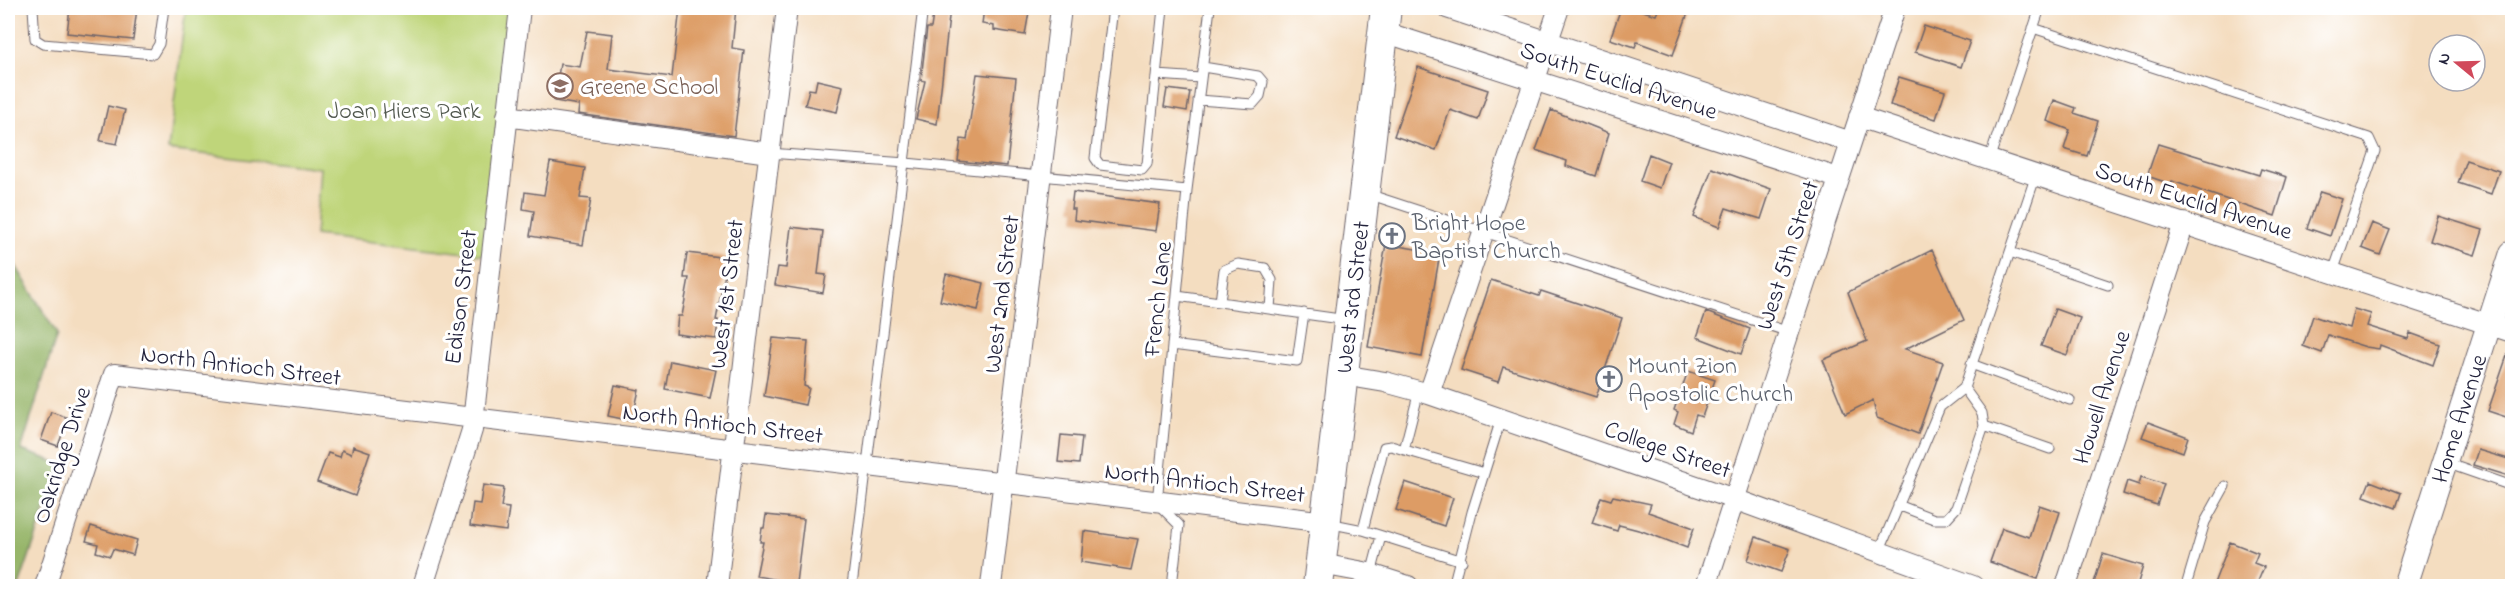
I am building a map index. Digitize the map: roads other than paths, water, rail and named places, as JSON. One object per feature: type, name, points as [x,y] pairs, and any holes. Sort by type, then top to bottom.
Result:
[{"type":"main road","name":"West 3rd Street","points":[[1319,575],[1385,20]]},
{"type":"street","name":"Edison Street","points":[[423,586],[465,453],[473,418],[520,8]]},
{"type":"street","name":"West 1st Street","points":[[717,586],[787,8]]},
{"type":"street","name":"West 2nd Street","points":[[991,586],[1061,8]]},
{"type":"street","name":"South Euclid Avenue","points":[[1448,8],[1468,11],[1851,142]]},
{"type":"street","points":[[1424,393],[1483,231],[1558,8]]},
{"type":"street","name":"West 5th Street","points":[[1706,586],[1895,8]]},
{"type":"street","name":"South Euclid Avenue","points":[[1385,20],[1534,80],[1838,178]]},
{"type":"street","points":[[507,116],[769,153]]},
{"type":"street","name":"South Euclid Avenue","points":[[1859,117],[2512,332]]},
{"type":"street","name":"Howell Avenue","points":[[2066,586],[2184,223]]},
{"type":"street","name":"Home Avenue","points":[[2405,586],[2512,253]]},
{"type":"street","name":"North Antioch Street","points":[[114,374],[1004,485],[1326,522]]},
{"type":"street","name":"Oakridge Drive","points":[[45,586],[114,374]]},
{"type":"street","name":"College Street","points":[[1343,375],[1385,382],[1502,419],[1734,499],[1973,586]]},
{"type":"street","points":[[1319,575],[1371,574],[1408,586]]},
{"type":"lane","points":[[33,8],[35,39],[43,44],[153,54],[159,44],[164,8]]},
{"type":"lane","points":[[852,586],[906,163],[923,8]]},
{"type":"lane","points":[[1113,8],[1095,158],[1100,165],[1142,170],[1148,164],[1163,8]]},
{"type":"lane","name":"French Lane","points":[[1157,502],[1187,190],[1210,8]]},
{"type":"lane","points":[[1989,160],[2040,8]]},
{"type":"lane","points":[[2033,28],[2369,138],[2376,151],[2333,272]]},
{"type":"lane","points":[[1198,100],[1253,104],[1260,96],[1263,82],[1258,76],[1203,67]]},
{"type":"lane","points":[[1156,75],[1201,78]]},
{"type":"lane","points":[[769,153],[906,163],[1187,190]]},
{"type":"lane","points":[[1879,552],[1940,407],[1964,388],[2036,175]]},
{"type":"lane","points":[[1366,193],[1790,332]]},
{"type":"lane","points":[[2010,252],[2108,285]]},
{"type":"lane","points":[[1220,302],[1224,270],[1238,264],[1265,267],[1272,280],[1270,309]]},
{"type":"lane","points":[[1177,296],[1350,320]]},
{"type":"lane","points":[[1172,345],[1297,361],[1304,314]]},
{"type":"lane","points":[[1971,364],[2070,400]]},
{"type":"lane","points":[[1898,506],[1934,519],[1946,519],[1956,508],[1984,426],[1982,413],[1964,388]]},
{"type":"lane","points":[[1404,450],[1424,393]]},
{"type":"lane","points":[[1454,586],[1462,561],[1472,512],[1502,419]]},
{"type":"lane","points":[[1984,426],[2050,449]]},
{"type":"lane","points":[[1363,530],[1384,447],[1404,450],[1484,473]]},
{"type":"lane","points":[[2446,463],[2512,486]]},
{"type":"lane","points":[[2186,586],[2205,522],[2225,486]]},
{"type":"lane","points":[[1157,502],[1179,525],[1172,586]]},
{"type":"lane","points":[[1326,522],[1363,530],[1462,561]]},
{"type":"lane","points":[[1371,574],[1381,536]]},
{"type":"place","name":"Greene School","points":[[560,86]]},
{"type":"place","name":"Bright Hope Baptist Church","points":[[1392,236]]},
{"type":"place","name":"Mount Zion Apostolic Church","points":[[1609,379]]},
{"type":"park label","name":"Joan Hiers Park","points":[[404,110]]}]
